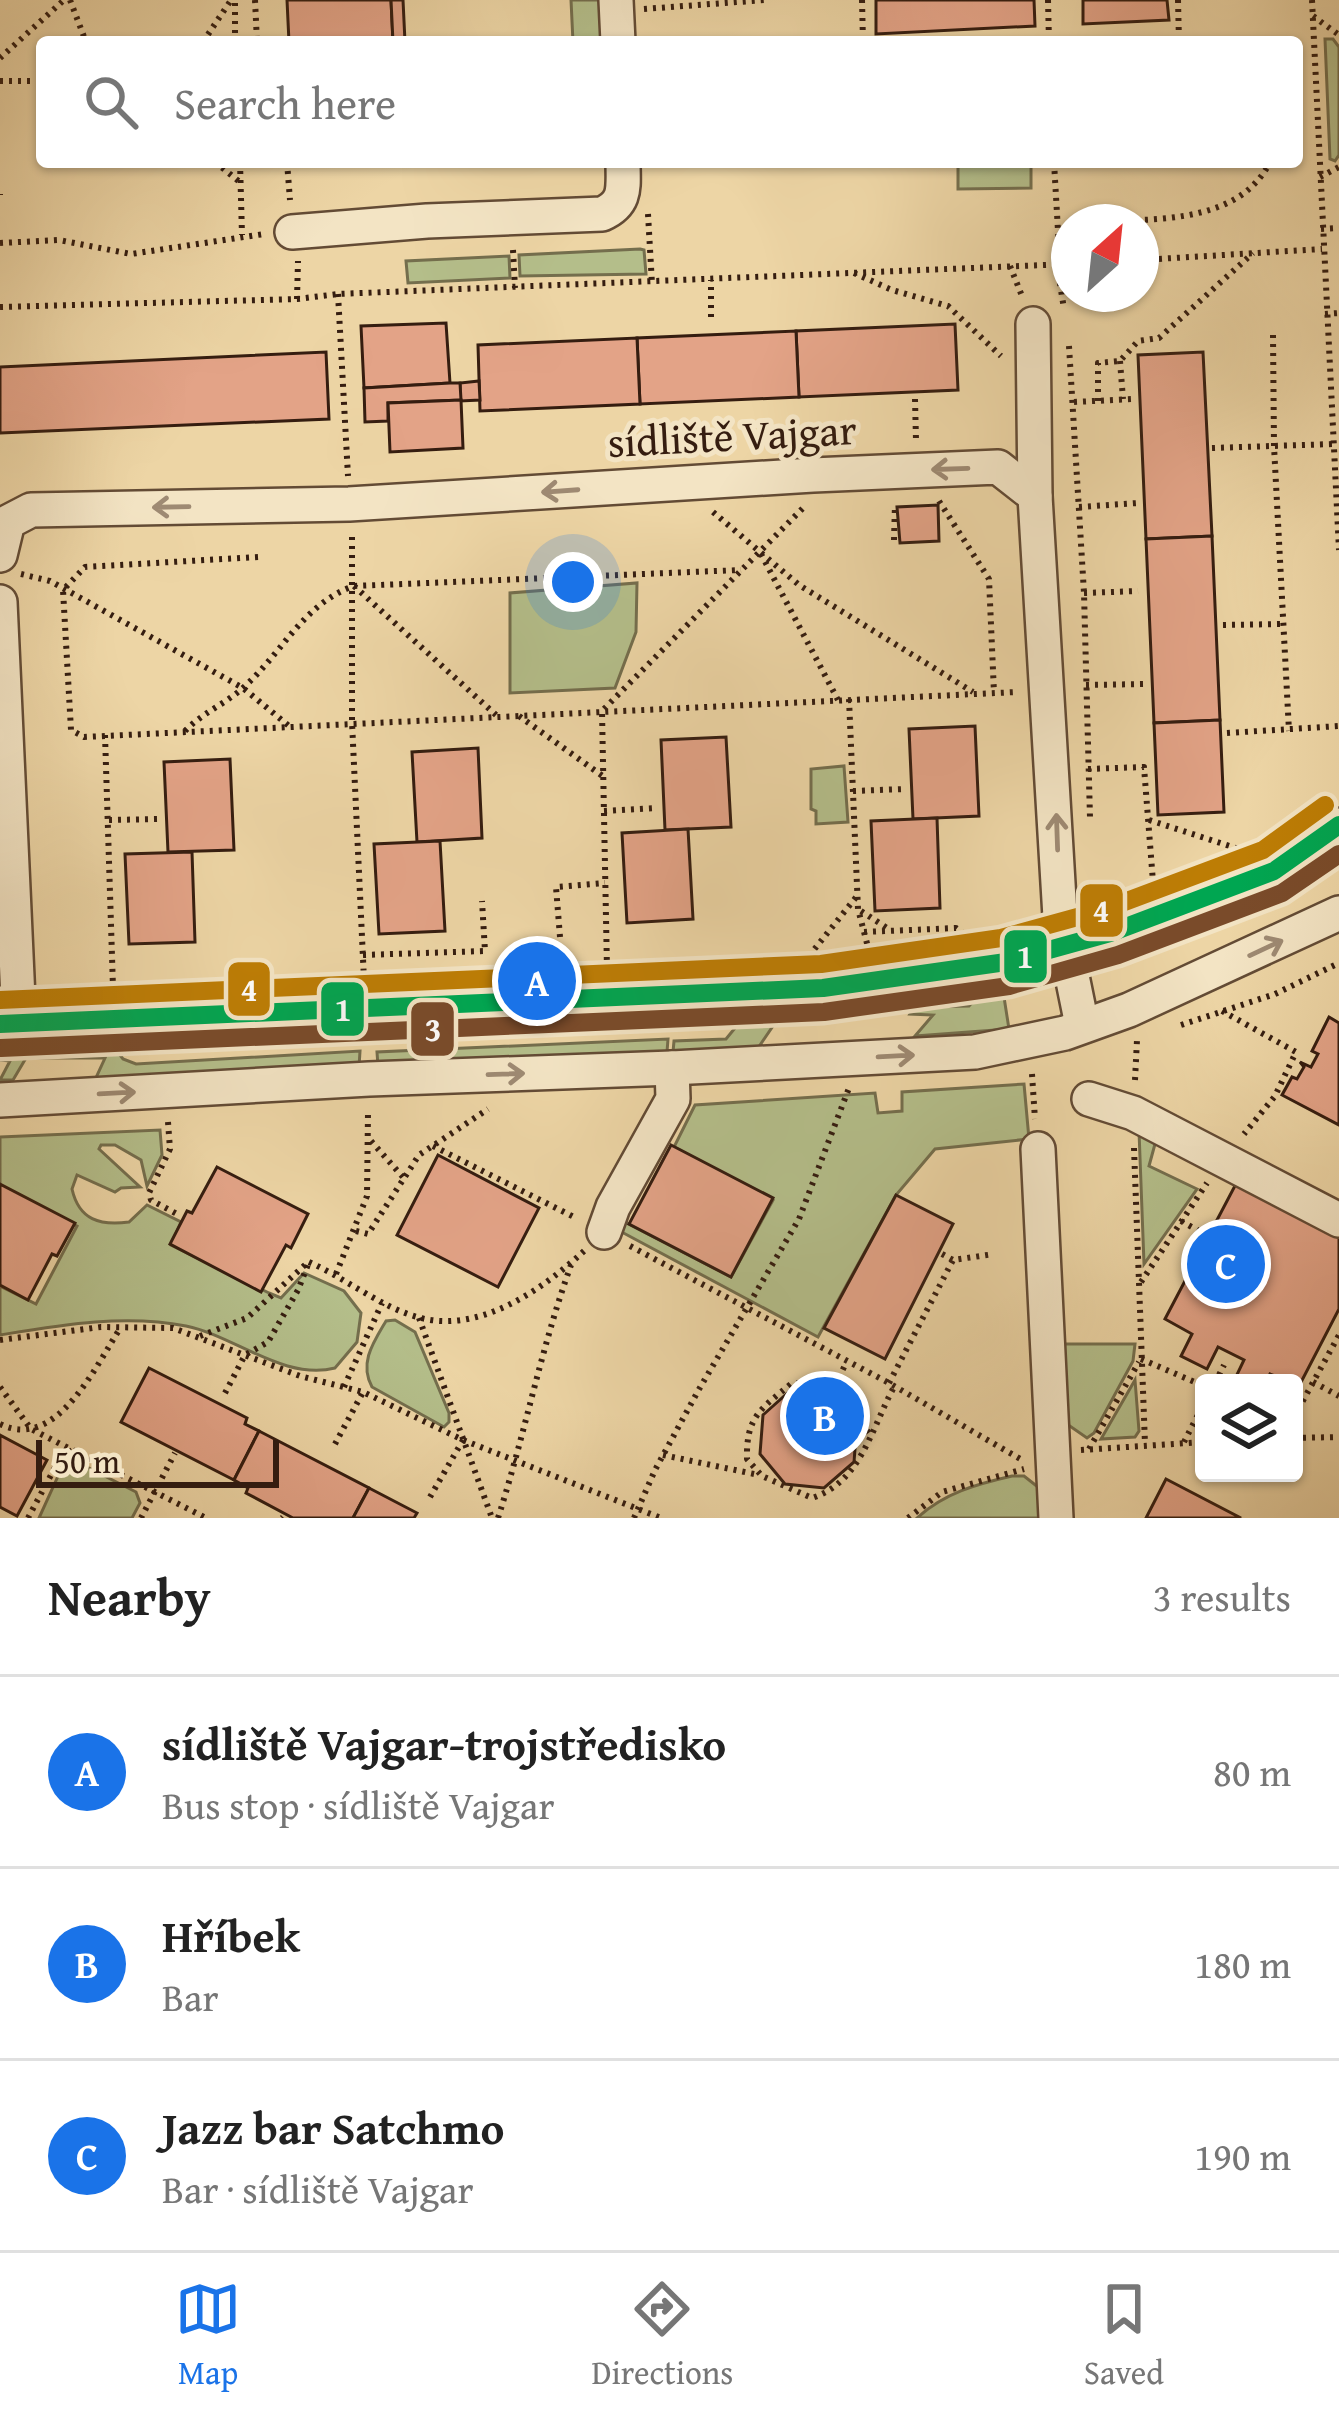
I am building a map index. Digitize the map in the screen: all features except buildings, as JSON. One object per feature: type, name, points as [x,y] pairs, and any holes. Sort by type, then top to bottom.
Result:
[{"type":"street","points":[[620,36],[628,5]]},
{"type":"street","points":[[292,232],[602,214],[624,196],[623,168]]},
{"type":"street","points":[[1033,324],[1035,496],[1064,949],[1082,1025]]},
{"type":"street","name":"sídliště Vajgar","points":[[4,577],[8,522],[31,510],[349,504],[998,467],[1035,496]]},
{"type":"street","points":[[4,577],[18,999],[7,1024],[823,988],[1006,962],[1064,949],[1274,871],[1339,825]]},
{"type":"street","points":[[0,1100],[975,1052],[1065,1033],[1129,1010],[1339,913]]},
{"type":"street","points":[[604,1232],[673,1099],[672,1068]]},
{"type":"street","points":[[1090,1099],[1133,1113],[1339,1220]]},
{"type":"street","points":[[1038,1149],[1055,1518]]},
{"type":"path","points":[[0,58],[67,0],[83,36]]},
{"type":"path","points":[[206,36],[233,0]]},
{"type":"path","points":[[233,0],[235,36]]},
{"type":"path","points":[[255,0],[257,36]]},
{"type":"path","points":[[628,5],[765,0]]},
{"type":"path","points":[[862,0],[863,36]]},
{"type":"path","points":[[1048,0],[1049,36]]},
{"type":"path","points":[[1178,0],[1180,36]]},
{"type":"path","points":[[1312,0],[1339,550]]},
{"type":"path","points":[[1313,16],[1339,35]]},
{"type":"path","points":[[0,81],[36,81]]},
{"type":"path","points":[[1320,177],[1339,167]]},
{"type":"path","points":[[222,168],[241,183]]},
{"type":"path","points":[[0,243],[59,240],[131,254],[242,235],[240,168]]},
{"type":"path","points":[[1054,168],[1056,204]]},
{"type":"path","points":[[1159,215],[1206,212],[1249,192],[1266,168]]},
{"type":"path","points":[[648,200],[652,284]]},
{"type":"path","points":[[1321,229],[1339,228]]},
{"type":"path","points":[[1159,259],[1322,249]]},
{"type":"path","points":[[1098,401],[1098,363],[1120,361],[1138,341],[1160,338],[1253,253]]},
{"type":"path","points":[[0,307],[297,299],[1051,265]]},
{"type":"path","points":[[850,272],[892,290],[948,305],[1033,387]]},
{"type":"path","points":[[710,317],[711,280]]},
{"type":"path","points":[[338,294],[348,472]]},
{"type":"path","points":[[1325,314],[1339,314]]},
{"type":"path","points":[[1273,335],[1289,730]]},
{"type":"path","points":[[1090,832],[1074,402],[1128,399],[1120,361]]},
{"type":"path","points":[[915,399],[916,444]]},
{"type":"path","points":[[1212,448],[1333,444]]},
{"type":"path","points":[[607,973],[602,711],[810,501],[813,475]]},
{"type":"path","points":[[679,483],[759,552],[851,620],[976,694]]},
{"type":"path","points":[[933,490],[989,579],[994,693]]},
{"type":"path","points":[[1079,507],[1138,503]]},
{"type":"path","points":[[352,547],[352,722],[364,986]]},
{"type":"path","points":[[759,552],[838,700]]},
{"type":"path","points":[[258,557],[85,567],[63,590],[71,730],[84,736],[1020,692]]},
{"type":"path","points":[[185,731],[200,714],[243,688],[331,594],[354,586],[741,570]]},
{"type":"path","points":[[4,577],[50,581],[243,688],[289,726]]},
{"type":"path","points":[[354,586],[496,715]]},
{"type":"path","points":[[1084,592],[1138,591]]},
{"type":"path","points":[[1222,625],[1284,624]]},
{"type":"path","points":[[1086,685],[1146,684]]},
{"type":"path","points":[[849,699],[858,909],[872,961]]},
{"type":"path","points":[[517,715],[604,777]]},
{"type":"path","points":[[1227,733],[1339,726]]},
{"type":"path","points":[[105,735],[114,998]]},
{"type":"path","points":[[1088,770],[1144,767],[1154,897]]},
{"type":"path","points":[[853,791],[905,789]]},
{"type":"path","points":[[604,811],[656,808]]},
{"type":"path","points":[[109,820],[158,819]]},
{"type":"path","points":[[1148,820],[1248,852]]},
{"type":"path","points":[[560,937],[556,887],[605,883]]},
{"type":"path","points":[[803,963],[857,896]]},
{"type":"path","points":[[363,955],[485,951],[482,901]]},
{"type":"path","points":[[858,909],[891,931]]},
{"type":"path","points":[[864,932],[956,928],[980,946]]},
{"type":"path","points":[[1138,1285],[1223,1160],[1275,1096],[1296,1052],[1222,1011],[1275,994],[1339,963]]},
{"type":"path","points":[[1031,1075],[1038,1149]]},
{"type":"path","points":[[634,1518],[663,1455],[800,1219],[849,1087]]},
{"type":"path","points":[[356,1232],[368,1234],[419,1155],[488,1108]]},
{"type":"path","points":[[336,1274],[367,1196],[368,1112]]},
{"type":"path","points":[[1133,1113],[1145,1444]]},
{"type":"path","points":[[168,1122],[170,1148],[149,1193],[151,1200],[177,1214]]},
{"type":"path","points":[[371,1141],[403,1177]]},
{"type":"path","points":[[433,1146],[892,1385],[1032,1466],[942,1492],[908,1518]]},
{"type":"path","points":[[1181,1221],[1199,1231]]},
{"type":"path","points":[[942,1254],[953,1260],[994,1254]]},
{"type":"path","points":[[663,1455],[762,1476],[812,1498],[832,1491],[859,1464],[869,1433],[953,1260]]},
{"type":"path","points":[[309,1262],[419,1318],[470,1316],[510,1306],[572,1262],[547,1332],[517,1459],[495,1518]]},
{"type":"path","points":[[197,1337],[247,1318],[309,1262]]},
{"type":"path","points":[[225,1393],[245,1355],[268,1342],[309,1262]]},
{"type":"path","points":[[344,1387],[383,1302]]},
{"type":"path","points":[[419,1318],[495,1518]]},
{"type":"path","points":[[0,1424],[15,1431],[31,1429],[57,1416],[121,1327]]},
{"type":"path","points":[[0,1340],[121,1327],[173,1328],[300,1376],[363,1393],[463,1440],[661,1518]]},
{"type":"path","points":[[1303,1400],[1339,1335]]},
{"type":"path","points":[[1141,1359],[1195,1382]]},
{"type":"path","points":[[1141,1359],[1089,1449],[1195,1442]]},
{"type":"path","points":[[835,1386],[846,1363]]},
{"type":"path","points":[[1220,1374],[1224,1365]]},
{"type":"path","points":[[1313,1382],[1339,1396]]},
{"type":"path","points":[[762,1476],[747,1460],[749,1424],[760,1410],[792,1383],[835,1386]]},
{"type":"path","points":[[835,1386],[869,1433]]},
{"type":"path","points":[[0,1388],[31,1429],[206,1518]]},
{"type":"path","points":[[335,1444],[363,1393]]},
{"type":"path","points":[[1184,1442],[1195,1421]]},
{"type":"path","points":[[1303,1438],[1339,1437]]},
{"type":"path","points":[[430,1497],[463,1440]]},
{"type":"path","points":[[66,1446],[76,1466]]},
{"type":"path","points":[[28,1518],[66,1446]]},
{"type":"path","points":[[141,1518],[176,1454]]},
{"type":"green space","points":[[571,0],[602,0],[604,36],[573,36]]},
{"type":"green space","points":[[1325,39],[1333,39],[1339,47],[1339,155],[1335,161],[1330,159]]},
{"type":"green space","points":[[958,168],[1031,168],[1031,188],[958,189]]},
{"type":"green space","points":[[644,250],[646,274],[520,276],[519,255]]},
{"type":"green space","points":[[509,256],[510,278],[408,283],[406,261]]},
{"type":"green space","points":[[637,583],[636,632],[615,688],[510,693],[510,593]]},
{"type":"green space","points":[[844,766],[848,822],[816,824],[816,811],[811,809],[811,769]]},
{"type":"green space","points":[[1001,978],[1009,1029],[915,1036],[933,1015],[910,1014],[925,991],[935,989],[926,1007],[969,1006],[990,982]]},
{"type":"green space","points":[[776,999],[761,1019],[777,1020],[758,1048],[673,1052],[674,1041],[726,1039],[758,1000]]},
{"type":"green space","points":[[104,1034],[123,1059],[136,1064],[360,1051],[359,1067],[95,1080],[105,1058],[26,1058],[13,1080],[0,1080],[10,1061],[0,1060],[0,1036]]},
{"type":"green space","points":[[668,1039],[667,1052],[378,1066],[377,1052]]},
{"type":"green space","points":[[1024,1084],[1029,1139],[935,1149],[896,1195],[818,1337],[616,1229],[617,1218],[731,1277],[773,1200],[674,1147],[695,1105],[875,1093],[878,1113],[902,1111],[902,1092]]},
{"type":"green space","points":[[160,1130],[162,1155],[147,1186],[141,1160],[115,1145],[101,1145],[99,1149],[140,1187],[115,1192],[77,1175],[72,1189],[80,1208],[92,1219],[119,1223],[129,1222],[147,1205],[181,1222],[171,1245],[281,1298],[304,1273],[344,1291],[361,1313],[357,1342],[335,1368],[297,1368],[204,1331],[163,1323],[93,1322],[0,1335],[0,1286],[36,1304],[77,1226],[0,1185],[0,1137]]},
{"type":"green space","points":[[1139,1131],[1152,1136],[1155,1144],[1149,1166],[1197,1189],[1144,1264]]},
{"type":"green space","points":[[395,1320],[415,1332],[449,1413],[444,1427],[372,1387],[369,1353],[386,1321]]},
{"type":"green space","points":[[1060,1344],[1135,1344],[1133,1361],[1087,1438],[1064,1422]]},
{"type":"green space","points":[[1135,1380],[1139,1431],[1135,1437],[1101,1439]]},
{"type":"green space","points":[[64,1463],[79,1463],[136,1492],[140,1503],[132,1518],[39,1518]]},
{"type":"green space","points":[[1024,1476],[1043,1491],[1044,1518],[917,1518],[950,1496]]},
{"type":"transit line","name":"4","points":[[0,1000],[821,964],[1001,938],[1103,910],[1263,850],[1325,805]]},
{"type":"transit line","name":"1","points":[[0,1024],[823,988],[1006,962],[1110,933],[1274,871],[1339,825]]},
{"type":"transit line","name":"3","points":[[1,1048],[824,1012],[1009,986],[1118,955],[1282,893],[1339,854]]},
{"type":"place","name":"sídliště Vajgar-trojstředisko","points":[[537,981]]},
{"type":"place","name":"Jazz bar Satchmo","points":[[1226,1264]]},
{"type":"place","name":"Hříbek","points":[[825,1416]]}]
